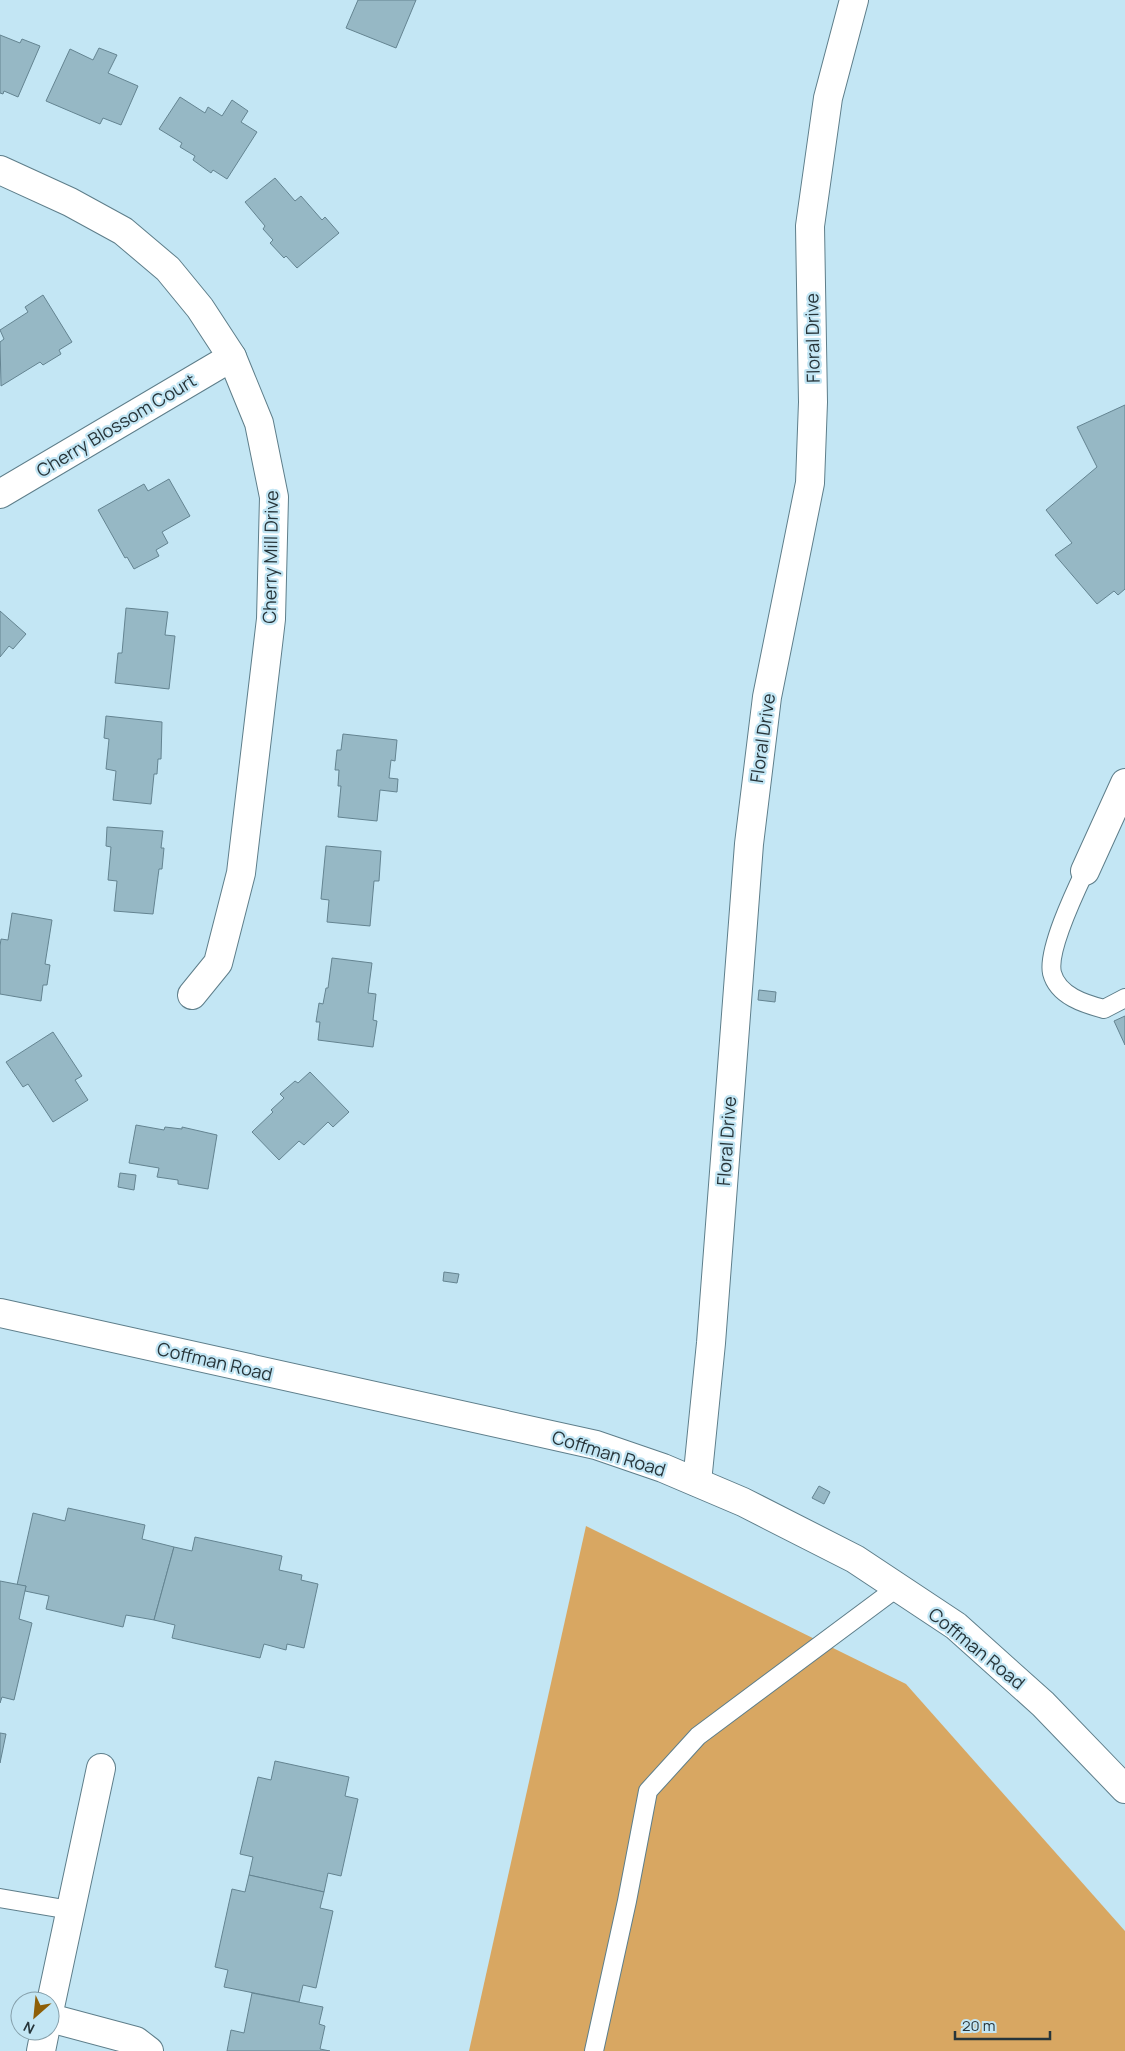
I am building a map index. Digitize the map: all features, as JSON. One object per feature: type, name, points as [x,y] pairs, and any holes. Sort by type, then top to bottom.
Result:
[{"type":"street","name":"Floral Drive","points":[[697,1482],[711,1343],[749,844],[767,697],[810,483],[813,402],[810,226],[828,98],[854,0]]},
{"type":"street","name":"Cherry Mill Drive","points":[[0,170],[70,202],[123,231],[168,269],[200,308],[232,357],[259,422],[274,497],[271,619],[242,873],[218,963],[192,995]]},
{"type":"street","name":"Cherry Blossom Court","points":[[0,494],[232,357]]},
{"type":"street","points":[[1085,871],[1125,783]]},
{"type":"street","name":"Coffman Road","points":[[0,1313],[596,1445],[664,1468],[743,1502],[855,1559],[956,1626],[1043,1704],[1125,1789]]},
{"type":"street","points":[[53,1991],[101,1768]]},
{"type":"street","points":[[60,2021],[136,2042],[149,2051]]},
{"type":"lane","points":[[1085,871],[1053,952],[1052,973],[1062,990],[1082,1003],[1104,1009],[1125,998]]},
{"type":"lane","points":[[594,2051],[627,1901],[648,1791],[698,1736],[898,1587]]},
{"type":"lane","points":[[0,1898],[70,1910]]},
{"type":"shaded area","points":[[586,1526],[906,1684],[1125,1931],[1125,2051],[469,2051]]},
{"type":"building","points":[[358,0],[416,0],[396,48],[346,28]]},
{"type":"building","points":[[0,35],[20,43],[22,39],[40,46],[18,97],[4,91],[3,94],[0,93]]},
{"type":"building","points":[[99,48],[117,55],[108,73],[138,86],[121,125],[103,118],[100,124],[46,101],[70,49],[93,60]]},
{"type":"building","points":[[180,97],[205,113],[208,107],[222,116],[232,100],[248,111],[241,122],[257,132],[227,179],[213,170],[211,173],[193,160],[195,156],[180,147],[182,143],[159,129]]},
{"type":"building","points":[[275,178],[295,201],[301,196],[322,220],[325,217],[339,233],[297,268],[270,243],[273,240],[263,229],[265,226],[245,202]]},
{"type":"building","points":[[43,295],[72,342],[59,350],[61,354],[43,365],[40,362],[1,386],[0,342],[4,339],[0,330],[28,312],[25,307]]},
{"type":"building","points":[[1125,405],[1125,589],[1118,595],[1114,591],[1097,604],[1055,555],[1072,543],[1046,510],[1097,467],[1077,427]]},
{"type":"building","points":[[169,479],[190,516],[162,532],[168,543],[156,550],[159,556],[134,569],[127,557],[125,558],[98,510],[144,484],[148,491]]},
{"type":"building","points":[[126,608],[168,612],[165,635],[175,636],[169,689],[115,683],[118,653],[122,653]]},
{"type":"building","points":[[0,611],[26,634],[13,649],[9,646],[0,657]]},
{"type":"building","points":[[106,716],[162,722],[161,759],[158,759],[157,774],[154,774],[151,804],[113,800],[116,771],[106,769],[109,739],[104,738]]},
{"type":"building","points":[[343,734],[397,740],[395,761],[391,760],[389,778],[398,779],[397,792],[380,790],[377,821],[338,817],[341,786],[338,786],[339,770],[335,770],[337,750],[341,750]]},
{"type":"building","points":[[107,827],[163,831],[161,848],[164,848],[162,869],[159,869],[153,914],[114,911],[117,881],[108,880],[111,847],[106,846]]},
{"type":"building","points":[[326,846],[381,851],[379,881],[374,881],[370,926],[327,922],[329,900],[321,899]]},
{"type":"building","points":[[12,913],[52,920],[45,964],[50,965],[47,985],[43,985],[41,1001],[0,994],[1,939],[8,940]]},
{"type":"building","points":[[332,958],[372,963],[368,993],[376,994],[373,1020],[377,1021],[373,1047],[318,1040],[320,1022],[316,1022],[319,1003],[323,1004],[326,988],[328,988]]},
{"type":"building","points":[[759,990],[776,992],[775,1002],[758,1000]]},
{"type":"building","points":[[1125,1016],[1125,1045],[1114,1021]]},
{"type":"building","points":[[53,1032],[82,1076],[75,1080],[88,1100],[53,1122],[28,1084],[23,1087],[6,1062]]},
{"type":"building","points":[[310,1072],[349,1112],[333,1127],[328,1122],[304,1145],[299,1141],[279,1160],[252,1132],[273,1112],[271,1110],[284,1098],[280,1094],[295,1081],[298,1083]]},
{"type":"building","points":[[136,1125],[164,1130],[165,1127],[182,1129],[182,1127],[217,1135],[208,1189],[178,1184],[178,1180],[157,1177],[159,1168],[129,1163]]},
{"type":"building","points":[[120,1173],[136,1175],[134,1190],[118,1187]]},
{"type":"building","points":[[444,1272],[459,1274],[457,1283],[443,1281]]},
{"type":"building","points":[[819,1486],[830,1492],[824,1504],[812,1498]]},
{"type":"building","points":[[68,1508],[145,1525],[142,1539],[174,1547],[154,1620],[126,1615],[123,1627],[46,1609],[49,1596],[25,1591],[26,1586],[17,1585],[33,1513],[65,1521]]},
{"type":"building","points":[[195,1537],[282,1556],[279,1570],[302,1575],[301,1580],[318,1584],[304,1648],[287,1644],[286,1650],[264,1644],[260,1658],[172,1638],[175,1625],[154,1620],[174,1547],[192,1551]]},
{"type":"building","points":[[0,1581],[26,1586],[19,1619],[32,1623],[14,1700],[2,1697],[0,1703]]},
{"type":"building","points":[[0,1733],[6,1734],[0,1763]]},
{"type":"building","points":[[275,1761],[349,1777],[345,1796],[358,1799],[341,1876],[328,1873],[324,1892],[249,1875],[253,1857],[240,1854],[258,1777],[271,1780]]},
{"type":"building","points":[[249,1875],[324,1892],[320,1908],[333,1911],[316,1988],[303,1985],[299,2002],[224,1987],[228,1970],[215,1967],[232,1889],[245,1892]]},
{"type":"building","points":[[252,1993],[323,2007],[319,2024],[325,2026],[320,2049],[330,2051],[227,2051],[231,2030],[244,2033]]}]
